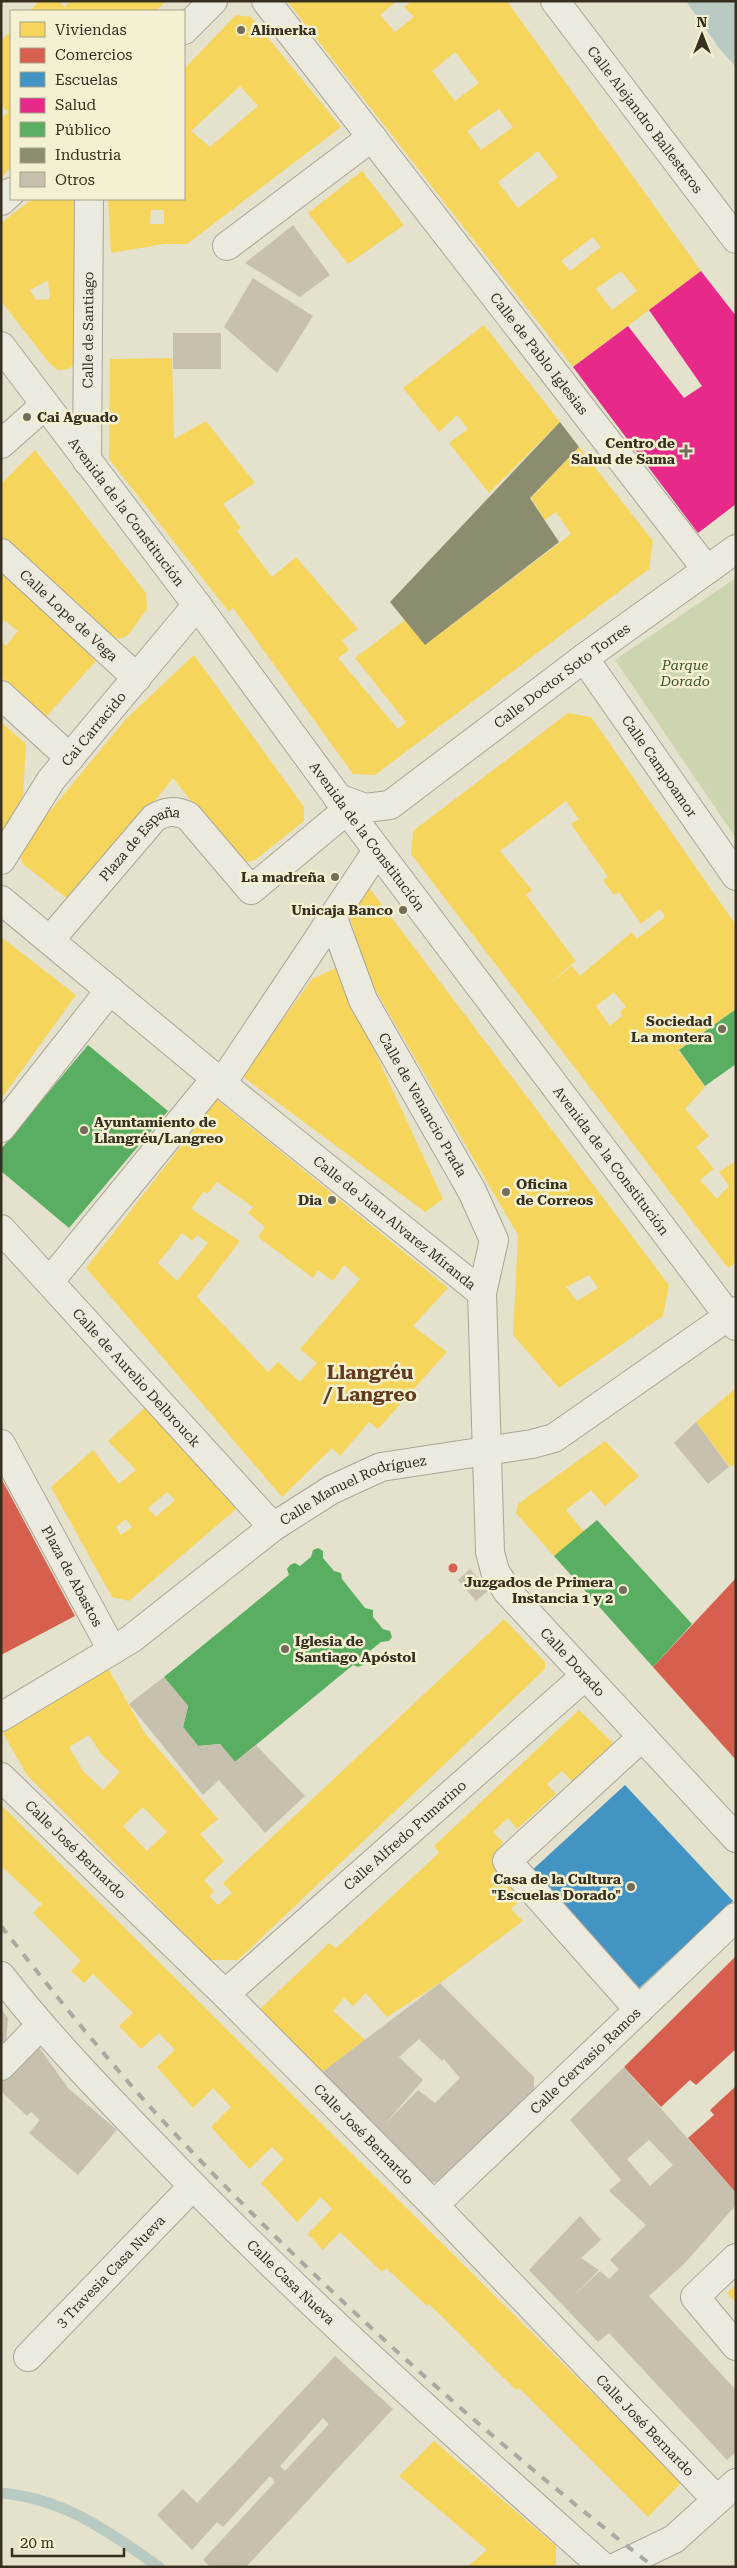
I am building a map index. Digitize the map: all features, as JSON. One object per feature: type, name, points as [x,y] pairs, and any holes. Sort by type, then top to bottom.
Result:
[{"type":"street","points":[[185,29],[213,1]]},
{"type":"street","name":"Calle de Pablo Iglesias","points":[[266,1],[372,137],[726,561]]},
{"type":"street","name":"Calle Alejandro Ballesteros","points":[[554,1],[736,239]]},
{"type":"street","points":[[227,246],[372,137]]},
{"type":"street","name":"Calle de Santiago","points":[[87,461],[89,200]]},
{"type":"street","name":"Avenida de la Constitución","points":[[1,346],[197,605],[342,804],[733,1318]]},
{"type":"street","points":[[1,444],[45,405]]},
{"type":"street","name":"Calle Lope de Vega","points":[[1,553],[137,678]]},
{"type":"street","name":"Calle Doctor Soto Torres","points":[[390,805],[584,658],[726,561]]},
{"type":"street","name":"Cai Carracido","points":[[1,860],[51,780],[197,605]]},
{"type":"street","name":"Calle Campoamor","points":[[584,658],[736,876]]},
{"type":"street","points":[[1,696],[70,758]]},
{"type":"street","points":[[50,1281],[223,1084],[333,918],[379,853],[382,826],[390,805],[365,808],[342,804]]},
{"type":"street","name":"Plaza de España","points":[[48,937],[154,818],[162,813],[180,812],[188,816],[251,890],[342,804]]},
{"type":"street","points":[[1,900],[48,937],[223,1084]]},
{"type":"street","name":"Calle de Venancio Prada","points":[[333,918],[364,1000],[472,1191],[494,1240],[482,1293]]},
{"type":"street","points":[[1,1128],[110,990]]},
{"type":"street","name":"Calle de Juan Alvarez Miranda","points":[[223,1084],[482,1293],[487,1451]]},
{"type":"street","name":"Calle de Aurelio Delbrouck","points":[[1,1229],[274,1526]]},
{"type":"street","name":"Calle Manuel Rodríguez","points":[[1,1717],[131,1639],[274,1526],[331,1490],[381,1467],[487,1451],[554,1438],[733,1318]]},
{"type":"street","name":"Plaza de Abastos","points":[[1,1444],[112,1650]]},
{"type":"street","name":"Calle Dorado","points":[[487,1451],[490,1552],[495,1571],[507,1591],[736,1838]]},
{"type":"street","name":"Calle Alfredo Pumarino","points":[[225,1994],[585,1676]]},
{"type":"street","points":[[640,2010],[507,1861],[642,1737]]},
{"type":"street","name":"Calle José Bernardo","points":[[1,1776],[225,1994],[434,2205],[726,2492]]},
{"type":"street","name":"Calle Gervasio Ramos","points":[[434,2205],[736,1917]]},
{"type":"street","name":"Calle Casa Nueva","points":[[1,1976],[40,2026],[193,2186],[264,2257],[418,2403],[603,2567]]},
{"type":"street","points":[[1,2066],[40,2026]]},
{"type":"street","name":"3 Travesia Casa Nueva","points":[[28,2357],[193,2186]]},
{"type":"street","points":[[736,2258],[695,2297],[736,2346]]},
{"type":"street","points":[[616,2567],[674,2538],[726,2492]]},
{"type":"green space","name":"Parque Dorado","points":[[736,578],[736,838],[615,660]]},
{"type":"shaded area","points":[[686,1],[736,1],[736,67],[719,48]]},
{"type":"building: Viviendas","points":[[39,1],[58,1],[65,7],[70,1],[166,1],[157,10],[31,10]]},
{"type":"building: Viviendas","points":[[287,1],[397,1],[380,15],[395,32],[414,17],[404,7],[412,1],[507,1],[701,271],[573,367]],"holes":[[[455,52],[479,83],[455,101],[432,71]],[[499,109],[513,127],[481,150],[467,131]],[[538,151],[558,177],[518,208],[498,182]],[[593,237],[601,247],[570,271],[561,261]],[[621,271],[637,291],[612,310],[596,289]]]},
{"type":"building: Viviendas","points":[[236,15],[251,17],[341,127],[187,244],[164,244],[111,253],[108,200],[185,200],[185,68]],"holes":[[[240,86],[258,106],[210,147],[191,131]],[[151,210],[164,210],[164,224],[150,224]]]},
{"type":"building: Viviendas","points":[[10,32],[10,168],[1,178],[1,119],[8,112],[1,105],[1,41]]},
{"type":"building: Viviendas","points":[[362,171],[404,225],[348,264],[308,213]]},
{"type":"building: Viviendas","points":[[31,200],[78,200],[77,362],[69,369],[58,370],[50,364],[1,301],[1,223]],"holes":[[[48,280],[50,299],[36,300],[30,290]]]},
{"type":"building: Viviendas","points":[[484,325],[560,422],[489,493],[449,443],[468,429],[457,415],[439,432],[403,388]]},
{"type":"building: Viviendas","points":[[172,358],[174,439],[206,421],[255,483],[223,504],[241,528],[237,531],[272,577],[296,557],[358,629],[342,640],[349,650],[338,658],[398,729],[406,722],[355,658],[405,620],[425,645],[571,534],[556,512],[545,520],[531,498],[579,447],[653,541],[649,569],[375,775],[353,774],[233,608],[229,612],[109,459],[110,359]]},
{"type":"building: Viviendas","points":[[35,450],[146,593],[147,609],[129,634],[123,638],[110,639],[1,542],[1,484]]},
{"type":"building: Viviendas","points":[[1,570],[96,661],[45,718],[1,677],[1,642],[6,646],[18,631],[4,620],[1,625]]},
{"type":"building: Viviendas","points":[[194,655],[304,807],[304,821],[255,860],[243,863],[236,859],[173,778],[73,903],[23,864],[19,855],[21,846],[126,719]]},
{"type":"building: Viviendas","points":[[568,713],[591,717],[736,925],[736,1009],[678,1050],[705,1087],[685,1109],[709,1136],[696,1147],[714,1169],[700,1180],[717,1199],[729,1186],[719,1172],[736,1161],[736,1262],[728,1268],[411,854],[413,831]],"holes":[[[566,801],[579,819],[571,824],[608,877],[603,880],[614,895],[619,892],[641,924],[660,909],[665,917],[637,939],[632,932],[580,976],[572,966],[544,988],[576,961],[526,895],[532,890],[500,851]],[[614,992],[626,1007],[620,1012],[622,1016],[610,1026],[596,1006]]]},
{"type":"building: Viviendas","points":[[1,722],[26,744],[23,795],[1,836]]},
{"type":"building: Viviendas","points":[[367,885],[669,1285],[663,1316],[559,1388],[513,1335],[518,1235],[369,979],[349,915]],"holes":[[[589,1275],[598,1288],[577,1301],[566,1287]]]},
{"type":"building: Viviendas","points":[[1,937],[76,995],[1,1099]]},
{"type":"building: Viviendas","points":[[336,968],[443,1199],[425,1212],[242,1076],[312,979]]},
{"type":"building: Viviendas","points":[[217,1100],[448,1288],[413,1326],[447,1352],[378,1429],[369,1422],[340,1456],[332,1448],[282,1497],[86,1268]],"holes":[[[217,1182],[253,1207],[248,1213],[265,1227],[258,1237],[313,1278],[318,1270],[333,1281],[344,1265],[360,1279],[300,1349],[317,1363],[300,1382],[278,1362],[268,1372],[197,1297],[240,1241],[191,1209],[204,1191],[207,1194]],[[182,1233],[192,1241],[197,1235],[208,1243],[177,1281],[158,1263]]]},
{"type":"building: Viviendas","points":[[736,1388],[736,1463],[730,1467],[696,1422]]},
{"type":"building: Viviendas","points":[[147,1406],[175,1436],[236,1509],[129,1601],[112,1597],[51,1487],[93,1450],[119,1484],[136,1470],[108,1441]],"holes":[[[167,1492],[175,1500],[156,1517],[148,1508]],[[126,1519],[132,1527],[121,1535],[116,1527]]]},
{"type":"building: Viviendas","points":[[605,1441],[639,1476],[605,1506],[591,1490],[566,1510],[584,1532],[554,1556],[516,1513],[518,1504]]},
{"type":"building: Viviendas","points":[[504,1619],[545,1662],[545,1669],[238,1960],[208,1960],[138,1886],[27,1775],[3,1733],[108,1668],[144,1732],[218,1819],[200,1834],[224,1861],[204,1880],[214,1891],[209,1896],[218,1905],[232,1893],[223,1883]],"holes":[[[89,1735],[101,1754],[120,1772],[103,1790],[83,1771],[69,1747]],[[143,1807],[167,1832],[147,1851],[123,1826]]]},
{"type":"building: Viviendas","points":[[579,1710],[613,1743],[572,1781],[562,1771],[547,1784],[556,1794],[517,1829],[508,1818],[493,1832],[503,1842],[493,1863],[524,1896],[511,1909],[523,1921],[440,1983],[387,2017],[366,1993],[353,2006],[344,1998],[333,2011],[365,2040],[321,2073],[259,2010],[329,1943],[336,1948],[439,1853],[434,1846]]},
{"type":"building: Viviendas","points":[[1,1805],[682,2482],[648,2517],[519,2388],[516,2390],[429,2304],[427,2306],[386,2268],[382,2272],[340,2232],[323,2250],[308,2234],[332,2209],[321,2197],[297,2222],[261,2183],[284,2159],[272,2147],[249,2169],[211,2127],[231,2107],[213,2088],[193,2108],[157,2067],[175,2050],[159,2033],[141,2049],[119,2026],[133,2013],[93,1974],[84,1983],[71,1971],[81,1961],[33,1913],[42,1904],[1,1866]]},
{"type":"building: Viviendas","points":[[736,2285],[736,2303],[727,2293]]},
{"type":"building: Viviendas","points":[[434,2441],[556,2546],[556,2567],[467,2567],[487,2550],[399,2476]]},
{"type":"building: Comercios","points":[[1,1478],[75,1616],[1,1655]]},
{"type":"building: Comercios","points":[[453,1564],[457,1568],[453,1572],[449,1568]]},
{"type":"building: Comercios","points":[[736,1578],[736,1760],[653,1667]]},
{"type":"building: Comercios","points":[[736,1956],[736,2049],[696,2085],[690,2080],[661,2107],[624,2067]]},
{"type":"building: Comercios","points":[[736,2086],[736,2193],[688,2138],[714,2115],[710,2110]]},
{"type":"building: Escuelas","name":"Casa de la Cultura \"Escuelas Dorado\"","points":[[625,1785],[733,1901],[637,1990],[529,1873]]},
{"type":"building: Salud","name":"Centro de Salud de Sama","points":[[701,271],[736,316],[736,504],[698,533],[573,367],[628,326],[684,398],[702,386],[649,310]]},
{"type":"building: Público","name":"Sociedad La montera","points":[[736,1009],[736,1064],[705,1086],[679,1050]]},
{"type":"building: Público","name":"Ayuntamiento de Llangréu/Langreo","points":[[88,1045],[168,1111],[69,1228],[1,1171],[1,1149]]},
{"type":"building: Público","name":"Juzgados de Primera Instancia 1 y 2","points":[[597,1520],[692,1624],[653,1667],[554,1556]]},
{"type":"building: Público","name":"Iglesia de Santiago Apóstol","points":[[318,1548],[323,1551],[323,1558],[334,1571],[341,1573],[342,1579],[365,1608],[373,1610],[373,1617],[383,1629],[390,1631],[392,1637],[389,1641],[381,1642],[365,1655],[366,1661],[363,1665],[358,1667],[353,1665],[235,1762],[220,1744],[198,1746],[183,1727],[188,1706],[164,1677],[289,1575],[287,1569],[290,1565],[295,1563],[300,1566],[311,1557],[313,1550]]},
{"type":"building: Industria","points":[[560,422],[579,447],[530,498],[559,542],[425,645],[390,602]]},
{"type":"building: Otros","points":[[293,225],[330,275],[300,297],[245,263]]},
{"type":"building: Otros","points":[[253,278],[313,316],[277,373],[224,327]]},
{"type":"building: Otros","points":[[173,333],[221,333],[221,369],[173,369]]},
{"type":"building: Otros","points":[[696,1422],[729,1467],[708,1484],[674,1443]]},
{"type":"building: Otros","points":[[470,1569],[489,1590],[476,1601],[458,1580]]},
{"type":"building: Otros","points":[[164,1677],[188,1706],[183,1727],[198,1746],[220,1744],[235,1762],[256,1745],[305,1796],[265,1833],[219,1780],[203,1795],[129,1704]]},
{"type":"building: Otros","points":[[440,1983],[534,2077],[534,2094],[448,2181],[431,2182],[321,2073]],"holes":[[[419,2039],[442,2061],[444,2059],[460,2078],[435,2103],[418,2090],[385,2124],[423,2080],[399,2057]]]},
{"type":"building: Otros","points":[[1,2009],[8,2018],[6,2042],[1,2047]]},
{"type":"building: Otros","points":[[28,2047],[39,2047],[68,2088],[117,2130],[78,2175],[29,2133],[40,2120],[31,2112],[27,2116],[1,2091],[1,2076]]},
{"type":"building: Otros","points":[[624,2067],[736,2193],[736,2205],[685,2263],[649,2296],[736,2390],[736,2452],[727,2460],[609,2333],[598,2342],[529,2270],[580,2216],[601,2240],[581,2258],[599,2270],[572,2297],[600,2271],[609,2279],[619,2269],[610,2260],[646,2225],[609,2191],[621,2180],[570,2120]],"holes":[[[649,2140],[673,2165],[650,2186],[627,2159]]]},
{"type":"building: Otros","points":[[335,2356],[393,2409],[246,2567],[210,2567],[203,2560],[275,2482],[270,2476],[223,2527],[217,2522],[192,2550],[157,2515],[183,2489],[197,2503]],"holes":[[[323,2418],[329,2424],[285,2471],[280,2466]]]},
{"type":"waterway","points":[[1,2493],[24,2496],[65,2509],[122,2541],[159,2567]]},
{"type":"railway","points":[[1,1926],[80,2025],[142,2098],[279,2240],[338,2297],[462,2409],[589,2516],[654,2567]]},
{"type":"place","name":"Alimerka","points":[[241,30]]},
{"type":"place","name":"Cai Aguado","points":[[27,417]]},
{"type":"place","name":"Centro de Salud de Sama","points":[[686,451]]},
{"type":"place","name":"La madreña","points":[[335,877]]},
{"type":"place","name":"Unicaja Banco","points":[[403,910]]},
{"type":"place","name":"Sociedad La montera","points":[[722,1029]]},
{"type":"place","name":"Ayuntamiento de Llangréu/Langreo","points":[[84,1130]]},
{"type":"place","name":"Oficina de Correos","points":[[506,1192]]},
{"type":"place","name":"Dia","points":[[332,1200]]},
{"type":"place","name":"Juzgados de Primera Instancia 1 y 2","points":[[623,1590]]},
{"type":"place","name":"Iglesia de Santiago Apóstol","points":[[285,1649]]},
{"type":"place","name":"Casa de la Cultura \"Escuelas Dorado\"","points":[[631,1887]]},
{"type":"district","name":"Llangréu / Langreo","points":[[370,1383]]}]
